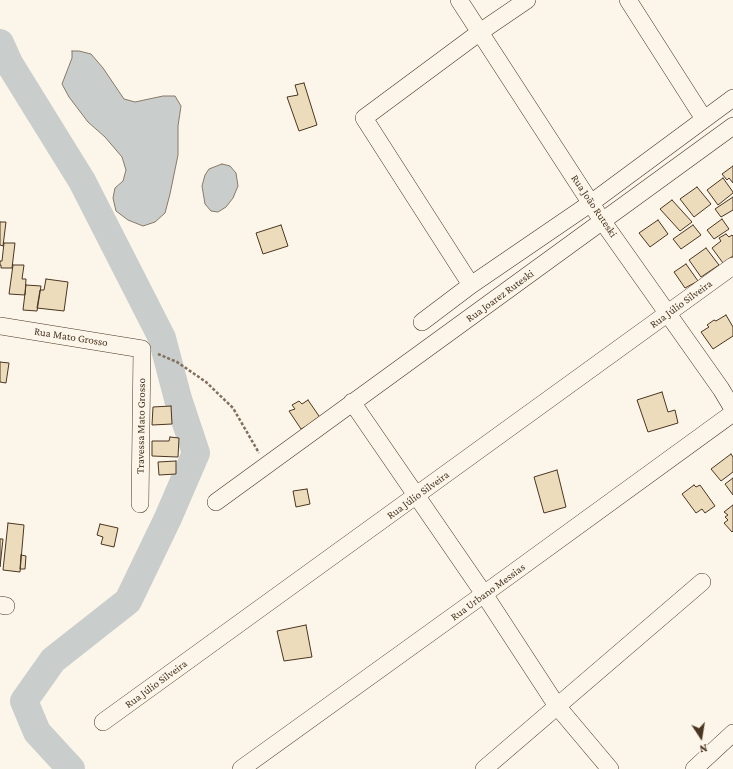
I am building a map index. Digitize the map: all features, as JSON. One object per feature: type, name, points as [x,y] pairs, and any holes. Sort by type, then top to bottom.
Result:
[{"type":"street","name":"Rua João Ruteski","points":[[458,0],[603,222],[721,389],[733,409]]},
{"type":"street","points":[[471,285],[364,118],[480,32],[527,0]]},
{"type":"street","points":[[628,0],[704,118]]},
{"type":"street","points":[[422,322],[471,285],[591,203],[733,98]]},
{"type":"street","name":"Rua Joarez Ruteski","points":[[216,502],[733,126]]},
{"type":"street","name":"Rua Júlio Silveira","points":[[103,722],[733,266]]},
{"type":"street","name":"Rua Mato Grosso","points":[[0,326],[149,351]]},
{"type":"street","name":"Travessa Mato Grosso","points":[[140,504],[149,351]]},
{"type":"street","points":[[352,402],[484,594],[557,706],[610,769]]},
{"type":"street","name":"Rua Urbano Messias","points":[[241,769],[733,413]]},
{"type":"street","points":[[484,769],[702,582]]},
{"type":"street","points":[[694,769],[733,733]]},
{"type":"path","points":[[149,351],[177,362],[206,382],[233,408],[266,465]]},
{"type":"shaded area","points":[[72,51],[91,54],[103,68],[124,99],[135,102],[163,96],[175,96],[181,106],[178,126],[178,155],[170,194],[165,213],[155,222],[143,226],[128,220],[116,211],[113,198],[115,188],[123,181],[126,170],[122,157],[105,137],[88,122],[69,97],[62,84],[72,58]]},
{"type":"shaded area","points":[[222,164],[230,166],[236,173],[238,186],[233,198],[226,207],[218,212],[211,211],[205,204],[202,186],[205,175],[209,169]]},
{"type":"building","points":[[304,83],[317,125],[299,131],[287,97],[298,95],[295,85]]},
{"type":"building","points":[[733,166],[733,183],[729,178],[727,180],[722,174]]},
{"type":"building","points":[[723,178],[733,193],[718,205],[707,190]]},
{"type":"building","points":[[697,187],[711,204],[694,217],[680,199]]},
{"type":"building","points":[[733,197],[733,210],[721,217],[715,209]]},
{"type":"building","points":[[672,200],[692,222],[680,231],[660,209]]},
{"type":"building","points":[[722,219],[729,229],[714,239],[707,230]]},
{"type":"building","points":[[658,220],[668,234],[650,247],[639,233]]},
{"type":"building","points":[[0,222],[6,222],[3,246],[0,245]]},
{"type":"building","points":[[281,225],[288,246],[263,254],[256,233]]},
{"type":"building","points":[[693,225],[701,235],[681,249],[673,239]]},
{"type":"building","points":[[726,234],[729,237],[732,235],[733,236],[733,256],[723,263],[712,248],[721,241],[719,238]]},
{"type":"building","points":[[4,243],[15,243],[12,268],[1,268],[0,265],[0,261],[2,261]]},
{"type":"building","points":[[706,248],[719,265],[701,277],[689,260]]},
{"type":"building","points":[[686,264],[698,281],[685,288],[674,272]]},
{"type":"building","points":[[13,265],[24,265],[22,279],[26,279],[25,295],[9,294]]},
{"type":"building","points":[[46,279],[68,282],[64,311],[37,308],[40,290],[44,290]]},
{"type":"building","points":[[26,285],[41,286],[37,311],[23,310]]},
{"type":"building","points":[[726,315],[733,327],[733,336],[713,349],[701,332],[709,327],[707,325],[714,320],[716,321]]},
{"type":"building","points":[[0,362],[9,363],[6,383],[0,382]]},
{"type":"building","points":[[662,392],[668,412],[675,410],[678,423],[648,432],[637,400]]},
{"type":"building","points":[[308,400],[321,419],[301,429],[289,411],[295,409],[292,405],[299,401],[302,404]]},
{"type":"building","points":[[171,406],[172,424],[152,425],[153,407]]},
{"type":"building","points":[[170,437],[179,438],[178,457],[152,456],[152,441],[169,441]]},
{"type":"building","points":[[731,454],[733,457],[733,472],[721,481],[711,469]]},
{"type":"building","points":[[176,461],[176,474],[159,475],[158,462]]},
{"type":"building","points":[[557,470],[566,507],[544,513],[534,477]]},
{"type":"building","points":[[733,478],[733,495],[725,484]]},
{"type":"building","points":[[694,485],[696,487],[700,485],[715,506],[705,513],[702,509],[696,513],[682,494]]},
{"type":"building","points":[[307,489],[310,504],[296,507],[293,491]]},
{"type":"building","points":[[733,505],[732,532],[724,523],[728,520],[725,517],[728,515],[724,512]]},
{"type":"building","points":[[8,523],[24,525],[20,572],[3,570]]},
{"type":"building","points":[[100,524],[118,528],[114,547],[101,544],[103,537],[97,535]]},
{"type":"building","points":[[0,539],[3,539],[0,567]]},
{"type":"building","points":[[21,555],[26,556],[25,569],[20,569]]},
{"type":"building","points":[[306,625],[312,657],[284,661],[277,631]]},
{"type":"waterway","points":[[0,43],[9,63],[82,181],[162,338],[178,399],[196,453],[168,518],[128,601],[53,660],[24,701],[37,732],[71,769]]}]
